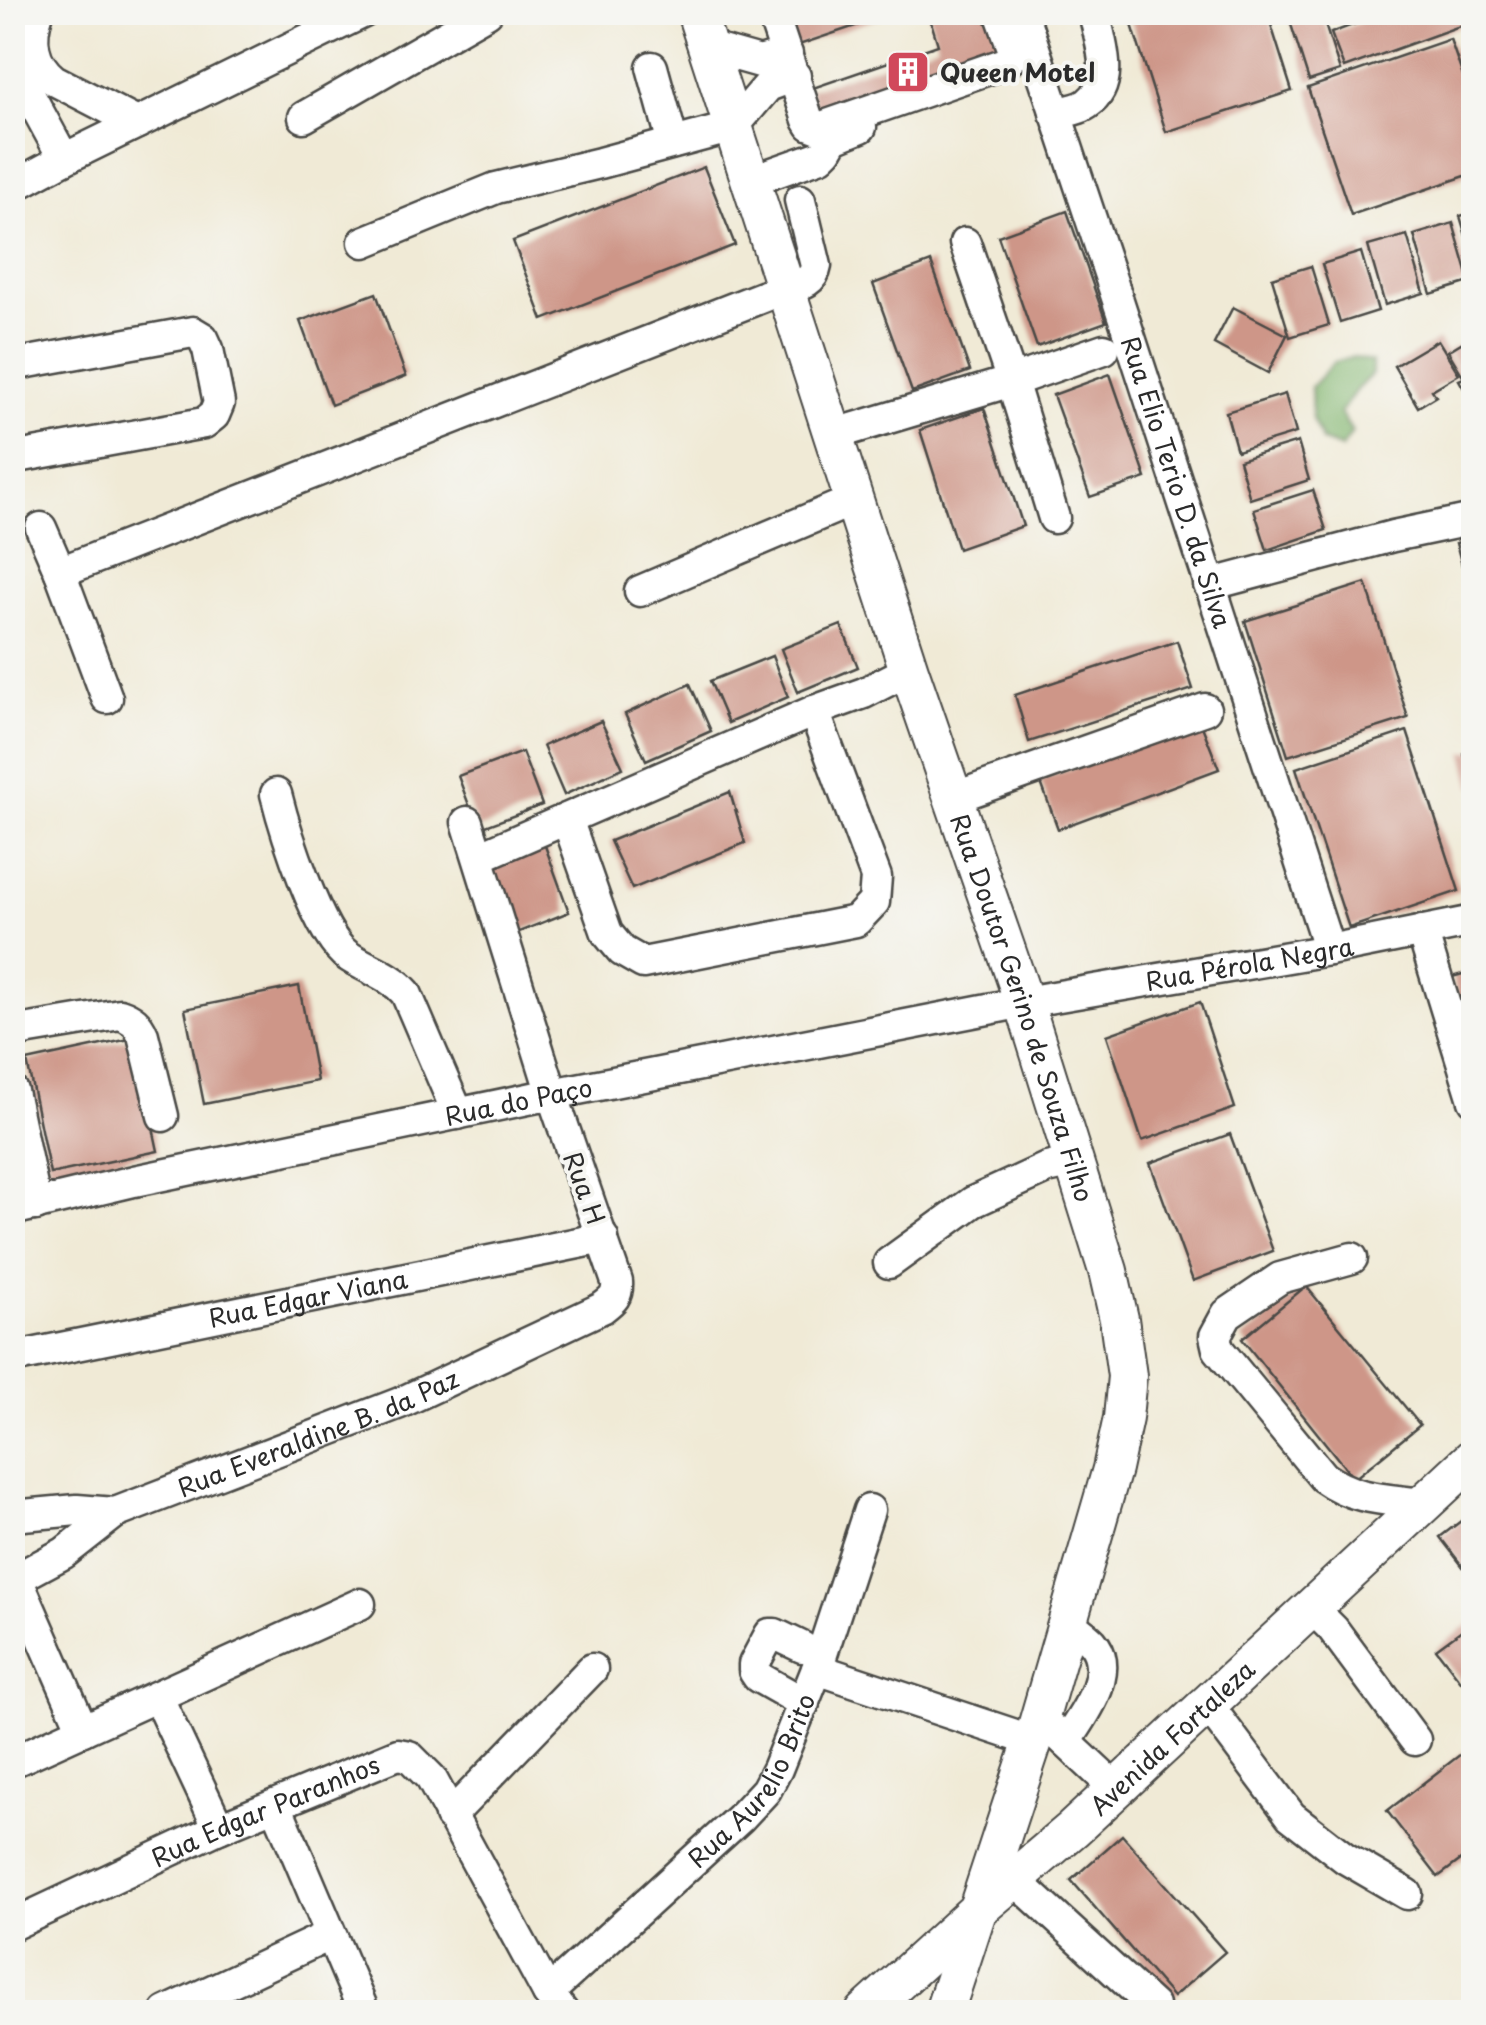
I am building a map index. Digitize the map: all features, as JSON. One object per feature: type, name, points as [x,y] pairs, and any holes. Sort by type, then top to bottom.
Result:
[{"type":"main road","name":"Rua Doutor Gerino de Souza Filho","points":[[701,30],[910,670],[1024,1002],[1108,1271],[1127,1376],[1124,1418],[1068,1622],[1046,1734],[1016,1792],[944,2012]]},
{"type":"main road","name":"Avenida Fortaleza","points":[[865,2012],[1116,1789],[1474,1457]]},
{"type":"main road","points":[[1016,1792],[1040,1826],[1056,1832],[1073,1828]]},
{"type":"street","points":[[38,12],[32,29],[43,72],[137,123]]},
{"type":"street","points":[[12,187],[364,12]]},
{"type":"street","points":[[304,117],[487,12]]},
{"type":"street","points":[[776,12],[776,24],[808,120],[819,128],[1006,63],[1014,52],[1000,12]]},
{"type":"street","name":"Rua Elio Terio D. da Silva","points":[[1022,12],[1328,950]]},
{"type":"street","points":[[1056,113],[1084,106],[1096,95],[1106,72],[1094,12]]},
{"type":"street","points":[[701,30],[760,62],[791,65]]},
{"type":"street","points":[[12,64],[64,159]]},
{"type":"street","points":[[364,242],[496,188],[732,127],[791,65]]},
{"type":"street","points":[[652,67],[672,143]]},
{"type":"street","points":[[750,180],[821,156],[834,138],[848,131],[955,96]]},
{"type":"street","points":[[60,572],[806,283],[816,266],[800,200]]},
{"type":"street","points":[[966,243],[1054,518]]},
{"type":"street","points":[[12,365],[193,332],[203,338],[208,350],[218,403],[214,415],[204,423],[12,458]]},
{"type":"street","points":[[832,435],[1104,349]]},
{"type":"street","points":[[640,590],[854,500]]},
{"type":"street","points":[[1209,585],[1394,536],[1474,520]]},
{"type":"street","points":[[41,528],[107,698]]},
{"type":"street","points":[[479,857],[910,670]]},
{"type":"street","points":[[954,798],[1205,709]]},
{"type":"street","points":[[567,818],[607,933],[622,951],[643,962],[856,922],[874,902],[876,877],[814,712]]},
{"type":"street","points":[[276,794],[286,832],[326,930],[348,956],[388,977],[406,992],[458,1114]]},
{"type":"street","name":"Rua H","points":[[467,822],[552,1094],[618,1282]]},
{"type":"street","name":"Rua Pérola Negra","points":[[1024,1002],[1474,921]]},
{"type":"street","points":[[1422,932],[1474,1100]]},
{"type":"street","name":"Rua do Paço","points":[[24,1207],[134,1180],[552,1094],[1024,1002]]},
{"type":"street","points":[[12,1032],[120,1014],[130,1018],[140,1026],[143,1035],[162,1116]]},
{"type":"street","points":[[12,1090],[24,1207]]},
{"type":"street","points":[[890,1263],[972,1202],[1048,1168],[1074,1162]]},
{"type":"street","name":"Rua Edgar Viana","points":[[12,1358],[604,1238]]},
{"type":"street","points":[[1352,1258],[1280,1278],[1240,1305],[1228,1314],[1215,1336],[1218,1349],[1323,1477],[1342,1491],[1423,1504]]},
{"type":"street","name":"Rua Everaldine B. da Paz","points":[[14,1580],[64,1553],[115,1513],[400,1402],[602,1308],[615,1299],[618,1282]]},
{"type":"street","points":[[12,1516],[77,1510],[115,1513]]},
{"type":"street","name":"Rua Aurelio Brito","points":[[555,2003],[766,1790],[804,1703],[810,1658],[869,1510]]},
{"type":"street","points":[[14,1580],[83,1730]]},
{"type":"street","points":[[12,1762],[360,1604]]},
{"type":"street","points":[[1312,1607],[1333,1629],[1415,1740]]},
{"type":"street","points":[[804,1703],[754,1672],[754,1664],[770,1634],[810,1658],[1046,1734],[1116,1789]]},
{"type":"street","points":[[450,1816],[592,1669]]},
{"type":"street","points":[[158,1698],[219,1828]]},
{"type":"street","points":[[1207,1704],[1291,1816],[1345,1858],[1407,1894]]},
{"type":"street","name":"Rua Edgar Paranhos","points":[[12,1925],[219,1828],[398,1754],[420,1764],[430,1778],[555,2003]]},
{"type":"street","points":[[276,1805],[364,2012]]},
{"type":"street","points":[[1014,1879],[1154,2006]]},
{"type":"street","points":[[166,2012],[330,1935]]},
{"type":"green space","points":[[1354,357],[1372,362],[1372,374],[1340,413],[1352,432],[1342,448],[1322,441],[1312,419],[1311,387],[1334,362]]},
{"type":"building","name":"Queen Motel","points":[[781,12],[894,12],[894,13],[793,47]]},
{"type":"building","name":"Queen Motel","points":[[928,12],[992,12],[1007,55],[820,119],[810,89],[938,45]]},
{"type":"building","points":[[1128,12],[1267,12],[1292,91],[1166,132]]},
{"type":"building","points":[[1287,12],[1321,12],[1340,71],[1309,81]]},
{"type":"building","points":[[1387,12],[1467,12],[1471,22],[1344,68],[1331,33]]},
{"type":"building","points":[[1450,39],[1474,108],[1474,173],[1351,215],[1308,88]]},
{"type":"building","points":[[704,167],[735,245],[543,320],[513,241]]},
{"type":"building","points":[[1067,211],[1106,322],[1037,347],[998,236]]},
{"type":"building","points":[[1474,212],[1474,259],[1473,259],[1460,216]]},
{"type":"building","points":[[1453,223],[1470,282],[1431,294],[1414,235]]},
{"type":"building","points":[[1407,235],[1424,293],[1385,305],[1368,246]]},
{"type":"building","points":[[1361,252],[1378,311],[1340,323],[1322,264]]},
{"type":"building","points":[[931,262],[970,371],[912,392],[873,284]]},
{"type":"building","points":[[1311,266],[1329,325],[1290,337],[1272,278]]},
{"type":"building","points":[[376,293],[406,376],[331,405],[300,321]]},
{"type":"building","points":[[1233,307],[1287,335],[1268,373],[1214,344]]},
{"type":"building","points":[[1438,340],[1459,374],[1432,390],[1436,396],[1418,407],[1394,366]]},
{"type":"building","points":[[1466,340],[1474,352],[1474,392],[1468,396],[1459,380],[1464,378],[1448,351]]},
{"type":"building","points":[[1110,374],[1146,478],[1090,497],[1053,395]]},
{"type":"building","points":[[1285,394],[1296,433],[1237,451],[1226,412]]},
{"type":"building","points":[[984,408],[1023,526],[958,549],[920,430]]},
{"type":"building","points":[[1298,442],[1309,480],[1250,499],[1239,460]]},
{"type":"building","points":[[1313,490],[1326,530],[1267,550],[1254,509]]},
{"type":"building","points":[[1474,538],[1474,602],[1472,603],[1456,543]]},
{"type":"building","points":[[1366,583],[1408,718],[1288,756],[1245,621]]},
{"type":"building","points":[[841,625],[858,667],[798,692],[781,649]]},
{"type":"building","points":[[1177,641],[1193,689],[1029,742],[1015,695]]},
{"type":"building","points":[[772,656],[788,697],[728,723],[710,681]]},
{"type":"building","points":[[690,684],[711,731],[646,760],[625,714]]},
{"type":"building","points":[[601,721],[623,768],[564,795],[543,746]]},
{"type":"building","points":[[1200,721],[1219,769],[1058,829],[1040,780]]},
{"type":"building","points":[[1407,731],[1459,891],[1349,928],[1296,768]]},
{"type":"building","points":[[1474,751],[1474,788],[1472,788],[1464,753]]},
{"type":"building","points":[[522,752],[542,805],[478,829],[458,776]]},
{"type":"building","points":[[730,792],[745,843],[632,889],[610,841]]},
{"type":"building","points":[[544,843],[569,912],[514,934],[488,864]]},
{"type":"building","points":[[1474,971],[1474,1049],[1472,1049],[1452,977]]},
{"type":"building","points":[[299,986],[317,1081],[204,1104],[185,1009]]},
{"type":"building","points":[[1200,1002],[1235,1108],[1142,1141],[1107,1035]]},
{"type":"building","points":[[134,1038],[158,1151],[50,1174],[27,1061]]},
{"type":"building","points":[[1230,1134],[1273,1251],[1193,1281],[1150,1163]]},
{"type":"building","points":[[1306,1286],[1420,1425],[1354,1479],[1242,1339]]},
{"type":"building","points":[[1474,1511],[1474,1581],[1440,1537]]},
{"type":"building","points":[[1474,1621],[1474,1698],[1436,1649]]},
{"type":"building","points":[[1474,1744],[1474,1850],[1438,1877],[1387,1811]]},
{"type":"building","points":[[1122,1835],[1225,1952],[1173,1997],[1071,1880]]},
{"type":"place","name":"Queen Motel","points":[[908,72]]}]
